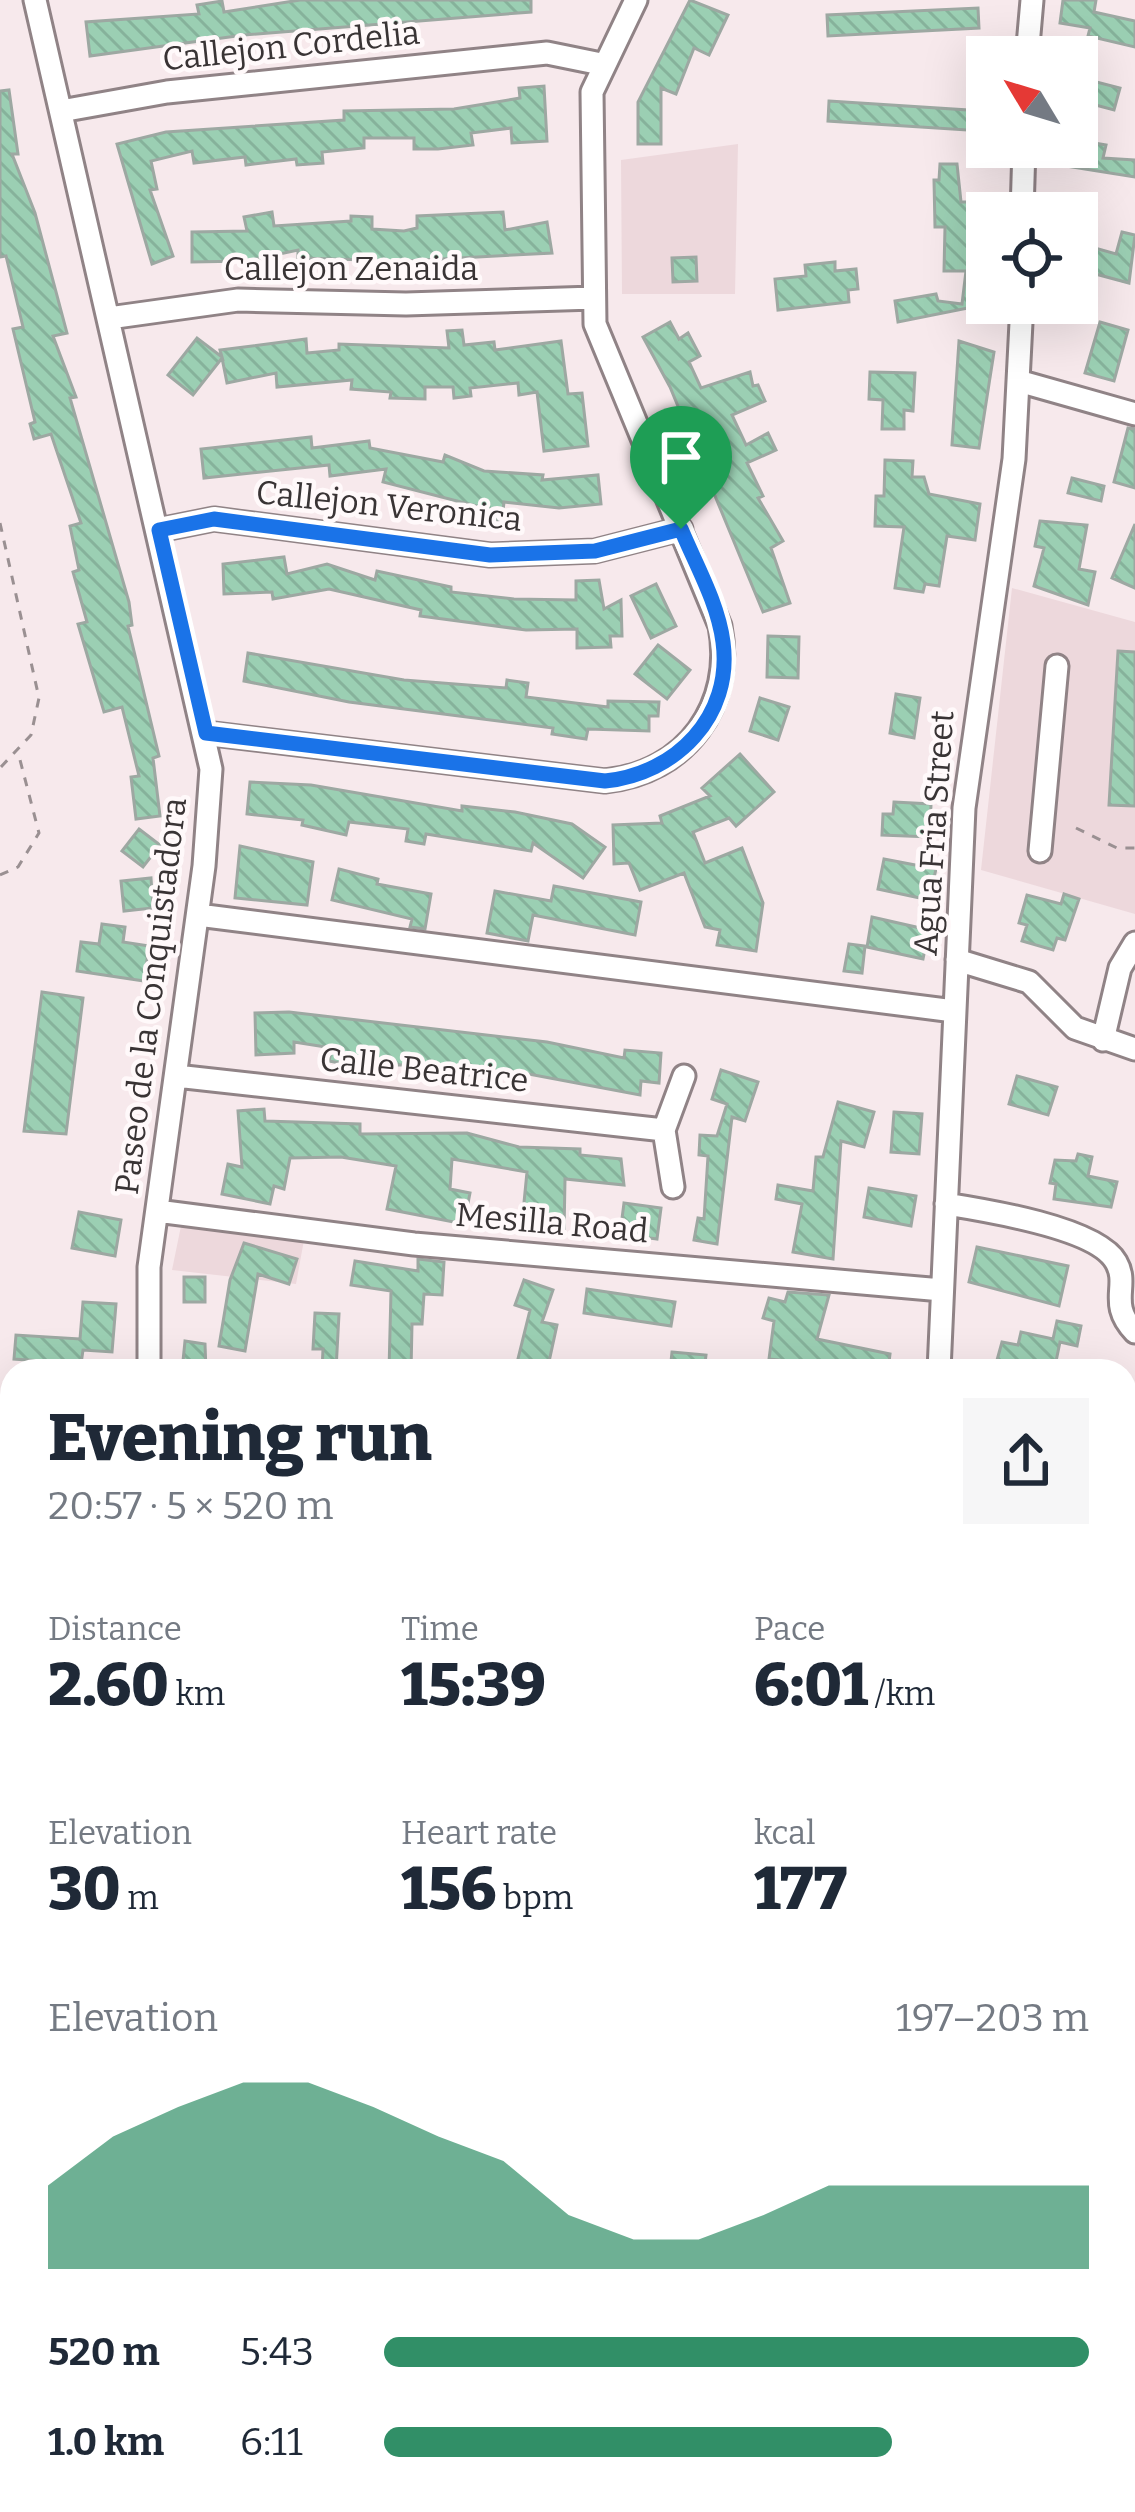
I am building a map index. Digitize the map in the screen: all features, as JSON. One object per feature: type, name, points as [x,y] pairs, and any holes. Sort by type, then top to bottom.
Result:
[{"type":"street","name":"Paseo de la Conquistadora","points":[[35,0],[206,733],[211,791],[149,1267],[149,1359]]},
{"type":"street","points":[[206,733],[586,780],[640,774],[688,744],[710,715],[722,682],[720,626],[602,350],[594,298],[590,105],[601,64],[636,0]]},
{"type":"street","points":[[1029,36],[1032,0]]},
{"type":"street","name":"Callejon Cordelia","points":[[61,111],[202,88],[547,53],[601,64]]},
{"type":"street","name":"Callejon Zenaida","points":[[109,318],[238,300],[406,304],[594,298]]},
{"type":"street","name":"Agua Fria Street","points":[[939,1359],[968,759],[1022,382],[1022,324]]},
{"type":"street","points":[[1022,382],[1135,414]]},
{"type":"street","name":"Callejon Veronica","points":[[159,530],[214,519],[490,555],[595,551],[681,529]]},
{"type":"street","points":[[1040,851],[1057,666]]},
{"type":"street","points":[[198,915],[954,1011]]},
{"type":"street","points":[[1103,1040],[1120,968],[1135,943]]},
{"type":"street","points":[[957,960],[1029,982],[1075,1028],[1135,1049]]},
{"type":"street","name":"Calle Beatrice","points":[[176,1076],[664,1130]]},
{"type":"street","points":[[673,1186],[664,1130],[684,1076]]},
{"type":"street","points":[[946,1204],[1008,1215],[1103,1247],[1118,1265],[1119,1309],[1135,1332]]},
{"type":"street","name":"Mesilla Road","points":[[157,1211],[414,1244],[942,1290]]},
{"type":"path","points":[[0,523],[40,698],[31,735],[19,754],[1,767]]},
{"type":"path","points":[[0,874],[17,867],[38,833],[19,754]]},
{"type":"path","points":[[1076,828],[1117,848],[1135,848]]},
{"type":"shaded area","points":[[738,144],[735,294],[622,294],[621,160]]},
{"type":"shaded area","points":[[1012,588],[1135,622],[1135,914],[981,870]]},
{"type":"shaded area","points":[[181,1226],[304,1240],[296,1284],[172,1270]]},
{"type":"building","points":[[300,0],[531,0],[531,12],[244,35],[90,56],[86,22],[199,14],[197,5],[222,1],[224,12]]},
{"type":"building","points":[[690,0],[728,15],[709,55],[694,48],[676,94],[661,88],[661,144],[638,144],[638,102]]},
{"type":"building","points":[[1063,0],[1096,0],[1094,12],[1135,21],[1135,47],[1088,36],[1090,28],[1060,23]]},
{"type":"building","points":[[978,8],[979,28],[828,36],[827,15]]},
{"type":"building","points":[[1098,82],[1120,88],[1114,110],[1098,106]]},
{"type":"building","points":[[544,86],[547,141],[512,143],[511,128],[471,133],[473,145],[438,149],[414,149],[414,138],[364,138],[364,148],[322,152],[323,163],[297,165],[296,159],[246,165],[245,157],[194,163],[192,151],[151,161],[157,189],[150,190],[173,256],[152,264],[117,144],[166,132],[344,120],[344,111],[454,109],[520,98],[519,88]]},
{"type":"building","points":[[9,90],[18,154],[12,154],[35,213],[67,333],[53,336],[76,397],[70,398],[129,602],[132,625],[128,626],[159,756],[153,758],[160,816],[136,819],[131,777],[139,776],[122,707],[104,712],[78,624],[87,622],[73,572],[79,570],[70,526],[81,523],[51,434],[34,439],[30,424],[35,422],[13,329],[23,327],[6,256],[0,257],[0,91]]},
{"type":"building","points":[[829,101],[966,110],[966,130],[828,121]]},
{"type":"building","points":[[1098,144],[1106,145],[1103,158],[1135,160],[1135,177],[1079,168],[1098,168]]},
{"type":"building","points":[[940,164],[957,164],[961,202],[966,202],[966,271],[944,271],[945,227],[935,227],[934,180],[939,180]]},
{"type":"building","points":[[272,212],[274,226],[351,221],[351,216],[372,217],[372,229],[404,231],[417,228],[417,216],[503,212],[505,230],[547,222],[552,253],[403,261],[298,258],[298,250],[247,261],[192,262],[192,232],[247,231],[244,217]]},
{"type":"building","points":[[1122,232],[1135,235],[1129,283],[1098,275],[1098,249],[1116,254]]},
{"type":"building","points":[[696,257],[697,281],[673,282],[672,258]]},
{"type":"building","points":[[835,262],[835,271],[856,269],[858,289],[848,290],[849,302],[778,310],[775,279],[806,276],[805,265]]},
{"type":"building","points":[[966,271],[966,308],[898,322],[895,301],[936,294],[938,301],[962,304]]},
{"type":"building","points":[[670,322],[679,339],[688,333],[700,356],[689,362],[701,388],[750,372],[753,386],[758,385],[765,401],[732,415],[746,445],[768,433],[776,450],[747,463],[763,496],[758,498],[783,541],[771,548],[790,603],[763,612],[670,387],[643,337]]},
{"type":"building","points":[[1100,322],[1128,330],[1114,381],[1085,373]]},
{"type":"building","points":[[462,330],[464,345],[494,342],[495,350],[561,341],[568,394],[582,393],[588,446],[544,451],[537,392],[519,395],[518,383],[470,388],[471,396],[454,398],[453,387],[425,387],[425,399],[390,398],[391,392],[351,389],[352,380],[277,387],[276,373],[227,383],[222,358],[193,395],[168,375],[197,338],[222,357],[220,350],[306,339],[307,353],[339,350],[339,344],[449,348],[447,331]]},
{"type":"building","points":[[959,341],[994,352],[979,448],[952,445]]},
{"type":"building","points":[[870,372],[915,373],[913,411],[904,410],[904,429],[882,429],[883,400],[869,399]]},
{"type":"building","points":[[1128,428],[1135,429],[1135,488],[1114,482]]},
{"type":"building","points":[[311,437],[312,448],[369,441],[370,448],[443,462],[445,455],[484,471],[543,475],[542,480],[598,475],[601,504],[559,508],[504,502],[502,520],[488,519],[488,509],[383,482],[386,469],[330,476],[329,465],[204,478],[201,449]]},
{"type":"building","points":[[885,460],[913,461],[912,477],[924,477],[929,494],[980,504],[975,540],[947,536],[939,586],[925,584],[923,592],[895,588],[904,527],[875,526],[876,496],[884,496]]},
{"type":"building","points":[[1072,478],[1104,486],[1101,501],[1068,493]]},
{"type":"building","points":[[1040,521],[1087,525],[1079,569],[1095,572],[1088,605],[1034,586],[1044,548],[1035,546]]},
{"type":"building","points":[[1135,524],[1135,588],[1112,578]]},
{"type":"building","points":[[284,557],[287,574],[327,564],[375,580],[377,571],[451,587],[451,592],[514,599],[576,600],[576,581],[599,580],[604,609],[621,600],[622,636],[610,636],[611,647],[577,648],[577,629],[526,630],[420,616],[421,610],[329,589],[273,599],[272,592],[224,594],[223,564]]},
{"type":"building","points":[[656,584],[676,626],[651,638],[631,596]]},
{"type":"building","points":[[768,636],[799,637],[798,678],[767,677]]},
{"type":"building","points":[[658,645],[690,670],[667,699],[635,674]]},
{"type":"building","points":[[1118,651],[1135,652],[1135,806],[1109,805]]},
{"type":"building","points":[[248,653],[404,680],[506,688],[507,680],[528,683],[526,697],[608,707],[608,701],[659,702],[658,716],[649,716],[649,731],[588,729],[586,739],[552,734],[553,728],[349,702],[244,681]]},
{"type":"building","points":[[896,694],[920,698],[914,738],[890,733]]},
{"type":"building","points":[[760,698],[789,707],[778,740],[750,731]]},
{"type":"building","points":[[740,754],[774,792],[736,826],[729,818],[693,832],[705,863],[742,848],[763,903],[756,951],[717,945],[720,930],[705,927],[684,873],[640,890],[629,863],[614,864],[613,825],[662,823],[660,816],[710,796],[702,788]]},
{"type":"building","points":[[250,782],[311,785],[462,811],[462,806],[515,812],[572,824],[605,847],[583,878],[533,843],[531,851],[426,834],[424,844],[406,841],[408,829],[349,822],[346,835],[302,825],[303,820],[247,814]]},
{"type":"building","points":[[894,802],[931,804],[930,837],[882,835],[883,814],[893,814]]},
{"type":"building","points":[[139,829],[160,845],[143,867],[122,851]]},
{"type":"building","points":[[240,846],[313,862],[307,905],[235,898]]},
{"type":"building","points":[[884,859],[936,869],[929,900],[878,889]]},
{"type":"building","points":[[339,869],[378,879],[377,884],[431,894],[425,929],[410,927],[412,919],[332,900]]},
{"type":"building","points":[[151,878],[153,908],[124,911],[121,881]]},
{"type":"building","points":[[554,886],[641,902],[635,935],[533,915],[528,941],[487,933],[495,891],[551,901]]},
{"type":"building","points":[[1064,894],[1079,899],[1065,940],[1057,938],[1053,950],[1022,941],[1027,925],[1019,923],[1027,895],[1061,904]]},
{"type":"building","points":[[872,917],[929,930],[923,959],[867,947]]},
{"type":"building","points":[[102,924],[125,927],[123,942],[149,946],[144,981],[77,971],[81,942],[99,944]]},
{"type":"building","points":[[849,944],[865,946],[862,973],[844,971]]},
{"type":"building","points":[[42,992],[83,998],[66,1134],[24,1131]]},
{"type":"building","points":[[289,1012],[547,1042],[624,1058],[625,1050],[661,1053],[659,1083],[641,1081],[640,1095],[518,1072],[475,1069],[474,1076],[408,1065],[351,1065],[329,1061],[332,1048],[294,1042],[294,1053],[256,1055],[255,1013]]},
{"type":"building","points":[[721,1070],[758,1082],[745,1121],[732,1117],[717,1244],[694,1240],[698,1218],[704,1219],[708,1156],[699,1155],[700,1135],[717,1136],[727,1104],[712,1099]]},
{"type":"building","points":[[1017,1076],[1057,1087],[1048,1115],[1009,1104]]},
{"type":"building","points":[[838,1102],[874,1112],[864,1147],[841,1141],[833,1259],[793,1252],[802,1204],[776,1199],[778,1185],[813,1191],[816,1157],[823,1157]]},
{"type":"building","points":[[264,1109],[265,1121],[360,1124],[360,1134],[467,1133],[519,1147],[580,1149],[580,1155],[621,1159],[624,1185],[565,1179],[564,1234],[521,1233],[527,1172],[452,1159],[450,1189],[470,1193],[464,1224],[387,1209],[396,1166],[341,1157],[290,1158],[284,1189],[274,1186],[270,1204],[222,1194],[228,1164],[242,1167],[238,1111]]},
{"type":"building","points":[[894,1112],[922,1114],[919,1154],[891,1152]]},
{"type":"building","points":[[1078,1154],[1092,1157],[1088,1176],[1117,1182],[1111,1207],[1054,1199],[1056,1184],[1050,1183],[1055,1160],[1076,1161]]},
{"type":"building","points":[[869,1188],[916,1196],[911,1226],[864,1217]]},
{"type":"building","points":[[624,1203],[661,1208],[657,1239],[620,1234]]},
{"type":"building","points":[[79,1212],[121,1220],[115,1256],[72,1248]]},
{"type":"building","points":[[244,1243],[297,1259],[289,1284],[258,1274],[245,1351],[219,1346],[230,1280]]},
{"type":"building","points":[[977,1247],[1068,1266],[1059,1306],[969,1282]]},
{"type":"building","points":[[418,1259],[444,1262],[442,1295],[424,1294],[422,1324],[412,1324],[411,1359],[389,1359],[391,1291],[351,1285],[355,1261],[418,1271]]},
{"type":"building","points":[[184,1277],[205,1277],[205,1302],[184,1302]]},
{"type":"building","points":[[524,1280],[553,1290],[542,1322],[557,1325],[550,1359],[518,1359],[530,1310],[515,1305]]},
{"type":"building","points":[[587,1289],[675,1302],[671,1326],[584,1313]]},
{"type":"building","points":[[788,1292],[829,1295],[817,1339],[890,1354],[889,1359],[769,1359],[774,1321],[763,1318],[769,1298],[785,1302]]},
{"type":"building","points":[[83,1302],[116,1304],[112,1352],[83,1350],[82,1359],[14,1359],[16,1335],[80,1339]]},
{"type":"building","points":[[315,1313],[339,1314],[337,1359],[323,1359],[323,1349],[313,1349]]},
{"type":"building","points":[[1057,1321],[1081,1326],[1077,1346],[1060,1342],[1056,1359],[997,1359],[1002,1342],[1018,1345],[1021,1332],[1053,1339]]},
{"type":"building","points":[[185,1341],[205,1344],[206,1359],[183,1359]]},
{"type":"building","points":[[672,1352],[706,1355],[706,1359],[671,1359]]},
{"type":"route","points":[[214,519],[490,555],[595,551],[681,529],[724,644],[717,700],[700,730],[675,756],[640,774],[605,781],[206,733],[159,530],[214,519]]}]
